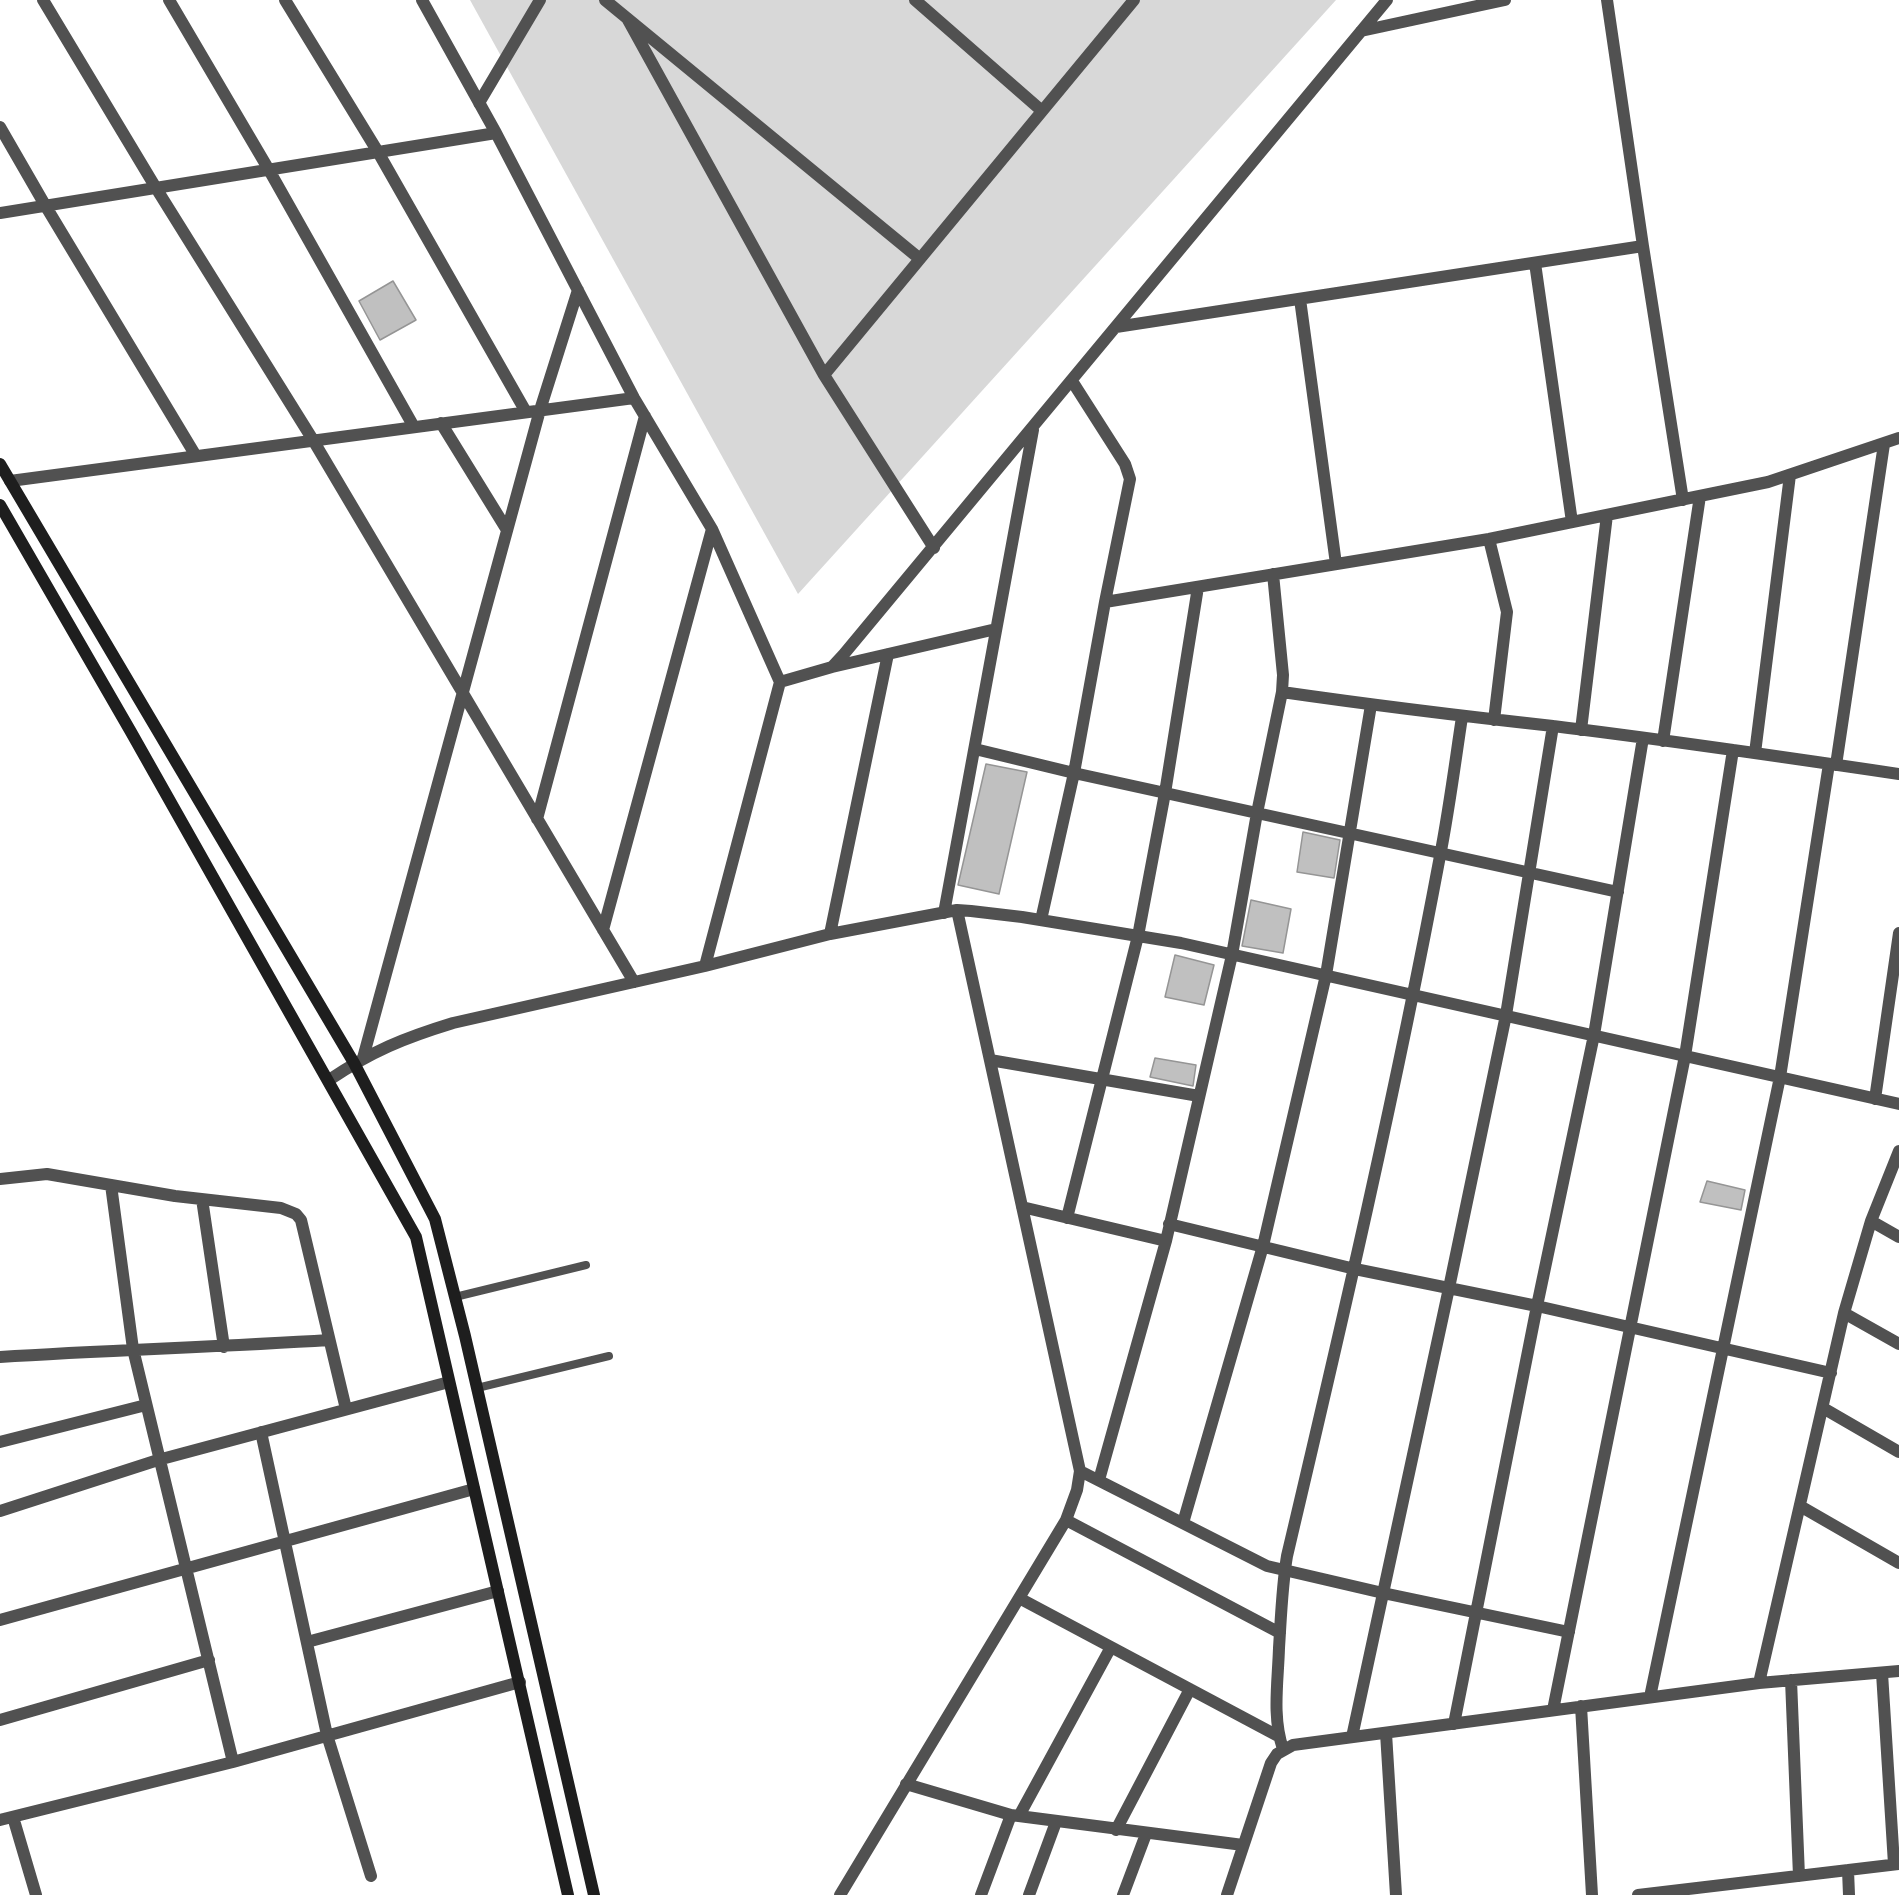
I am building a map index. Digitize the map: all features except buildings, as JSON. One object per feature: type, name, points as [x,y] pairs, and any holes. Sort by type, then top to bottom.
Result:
[{"type":"street","points":[[43,0],[156,188],[313,440],[634,982]]},
{"type":"street","points":[[169,0],[269,170],[414,427]]},
{"type":"street","points":[[285,0],[378,152],[526,412]]},
{"type":"street","points":[[422,0],[496,133],[634,398],[712,530],[780,682],[705,966]]},
{"type":"street","points":[[479,102],[540,0]]},
{"type":"street","points":[[605,0],[920,259]]},
{"type":"street","points":[[915,0],[1042,111]]},
{"type":"street","points":[[824,375],[1134,0]]},
{"type":"street","points":[[832,667],[934,548],[1387,0]]},
{"type":"street","points":[[1361,31],[1505,0]]},
{"type":"street","points":[[1607,0],[1683,500]]},
{"type":"street","points":[[627,18],[824,375],[934,548]]},
{"type":"street","points":[[0,127],[196,456]]},
{"type":"street","points":[[0,213],[496,133]]},
{"type":"street","points":[[1116,327],[1643,246]]},
{"type":"street","points":[[1535,263],[1572,522]]},
{"type":"street","points":[[359,1061],[540,410],[578,290]]},
{"type":"street","points":[[1300,299],[1336,564]]},
{"type":"street","points":[[1041,920],[1074,773],[1130,479],[1125,464],[1072,381]]},
{"type":"street","points":[[10,481],[634,398]]},
{"type":"street","points":[[537,819],[645,416]]},
{"type":"street","points":[[441,423],[507,530]]},
{"type":"street","points":[[840,1895],[1066,1520],[1077,1490],[1080,1471],[990,1060],[951,911],[975,749],[1033,428]]},
{"type":"street","points":[[1105,602],[1489,539],[1683,500],[1768,482],[1899,438]]},
{"type":"street","points":[[1650,1697],[1780,1077],[1884,444]]},
{"type":"street","points":[[0,464],[359,1061],[435,1219],[477,1388],[594,1895]]},
{"type":"street","points":[[1755,753],[1790,475]]},
{"type":"street","points":[[1663,741],[1700,496]]},
{"type":"street","points":[[0,505],[329,1080],[416,1237],[568,1895]]},
{"type":"street","points":[[1581,730],[1607,515]]},
{"type":"street","points":[[603,930],[712,530]]},
{"type":"street","points":[[1489,539],[1507,612],[1494,720]]},
{"type":"street","points":[[1099,1480],[1166,1241],[1232,955],[1257,813],[1282,692],[1283,675],[1274,574]]},
{"type":"street","points":[[1067,1218],[1138,936],[1165,793],[1198,587]]},
{"type":"street","points":[[780,682],[832,667],[996,629]]},
{"type":"street","points":[[831,934],[888,654]]},
{"type":"street","points":[[1282,692],[1462,717],[1553,726],[1899,774]]},
{"type":"street","points":[[1183,1523],[1263,1246],[1326,975],[1371,705]]},
{"type":"street","points":[[1283,1749],[1278,1736],[1276,1701],[1285,1571],[1355,1269],[1413,994],[1440,854],[1462,717]]},
{"type":"street","points":[[1352,1737],[1506,1015],[1553,726]]},
{"type":"street","points":[[1454,1724],[1537,1306],[1594,1035],[1643,738]]},
{"type":"street","points":[[975,749],[1074,773],[1618,892]]},
{"type":"street","points":[[1553,1710],[1685,1056],[1733,750]]},
{"type":"street","points":[[329,1080],[380,1049],[453,1023],[705,966],[831,934],[951,911],[1041,920],[1232,955],[1899,1104]]},
{"type":"street","points":[[1875,1099],[1899,933]]},
{"type":"street","points":[[990,1060],[1199,1096]]},
{"type":"street","points":[[1759,1683],[1844,1313],[1871,1221],[1899,1151]]},
{"type":"street","points":[[0,1179],[46,1174],[202,1199],[281,1208],[296,1214],[301,1220],[346,1409]]},
{"type":"street","points":[[111,1185],[133,1349],[233,1762]]},
{"type":"street","points":[[202,1199],[224,1347]]},
{"type":"street","points":[[1022,1208],[1166,1241]]},
{"type":"street","points":[[1871,1221],[1899,1237]]},
{"type":"street","points":[[1169,1224],[1355,1269],[1537,1306],[1831,1373]]},
{"type":"street","points":[[1844,1313],[1899,1344]]},
{"type":"street","points":[[0,1357],[329,1340]]},
{"type":"street","points":[[0,1511],[159,1460],[449,1382]]},
{"type":"street","points":[[0,1442],[146,1405]]},
{"type":"street","points":[[1823,1408],[1899,1452]]},
{"type":"street","points":[[261,1432],[327,1735],[371,1876]]},
{"type":"street","points":[[1080,1471],[1252,1560],[1285,1571],[1569,1632]]},
{"type":"street","points":[[0,1620],[474,1489]]},
{"type":"street","points":[[1800,1506],[1899,1563]]},
{"type":"street","points":[[1066,1520],[1280,1633]]},
{"type":"street","points":[[307,1642],[498,1590]]},
{"type":"street","points":[[1018,1598],[1278,1736]]},
{"type":"street","points":[[981,1895],[1015,1816],[1111,1647]]},
{"type":"street","points":[[0,1720],[209,1660]]},
{"type":"street","points":[[1227,1895],[1271,1763],[1283,1749],[1293,1745],[1759,1683],[1899,1671]]},
{"type":"street","points":[[1638,1895],[1896,1864],[1882,1673]]},
{"type":"street","points":[[1791,1680],[1799,1876]]},
{"type":"street","points":[[0,1821],[233,1762],[520,1682]]},
{"type":"street","points":[[1116,1830],[1190,1689]]},
{"type":"street","points":[[1581,1706],[1592,1895]]},
{"type":"street","points":[[1386,1733],[1396,1895]]},
{"type":"street","points":[[906,1784],[1015,1816],[1244,1845]]},
{"type":"street","points":[[13,1817],[36,1895]]},
{"type":"street","points":[[1029,1895],[1056,1822]]},
{"type":"street","points":[[1123,1895],[1146,1834]]},
{"type":"street","points":[[1848,1870],[1849,1895]]},
{"type":"lane","points":[[455,1297],[586,1265]]},
{"type":"lane","points":[[477,1388],[609,1356]]},
{"type":"shaded area","points":[[470,0],[1336,0],[798,594]]}]
